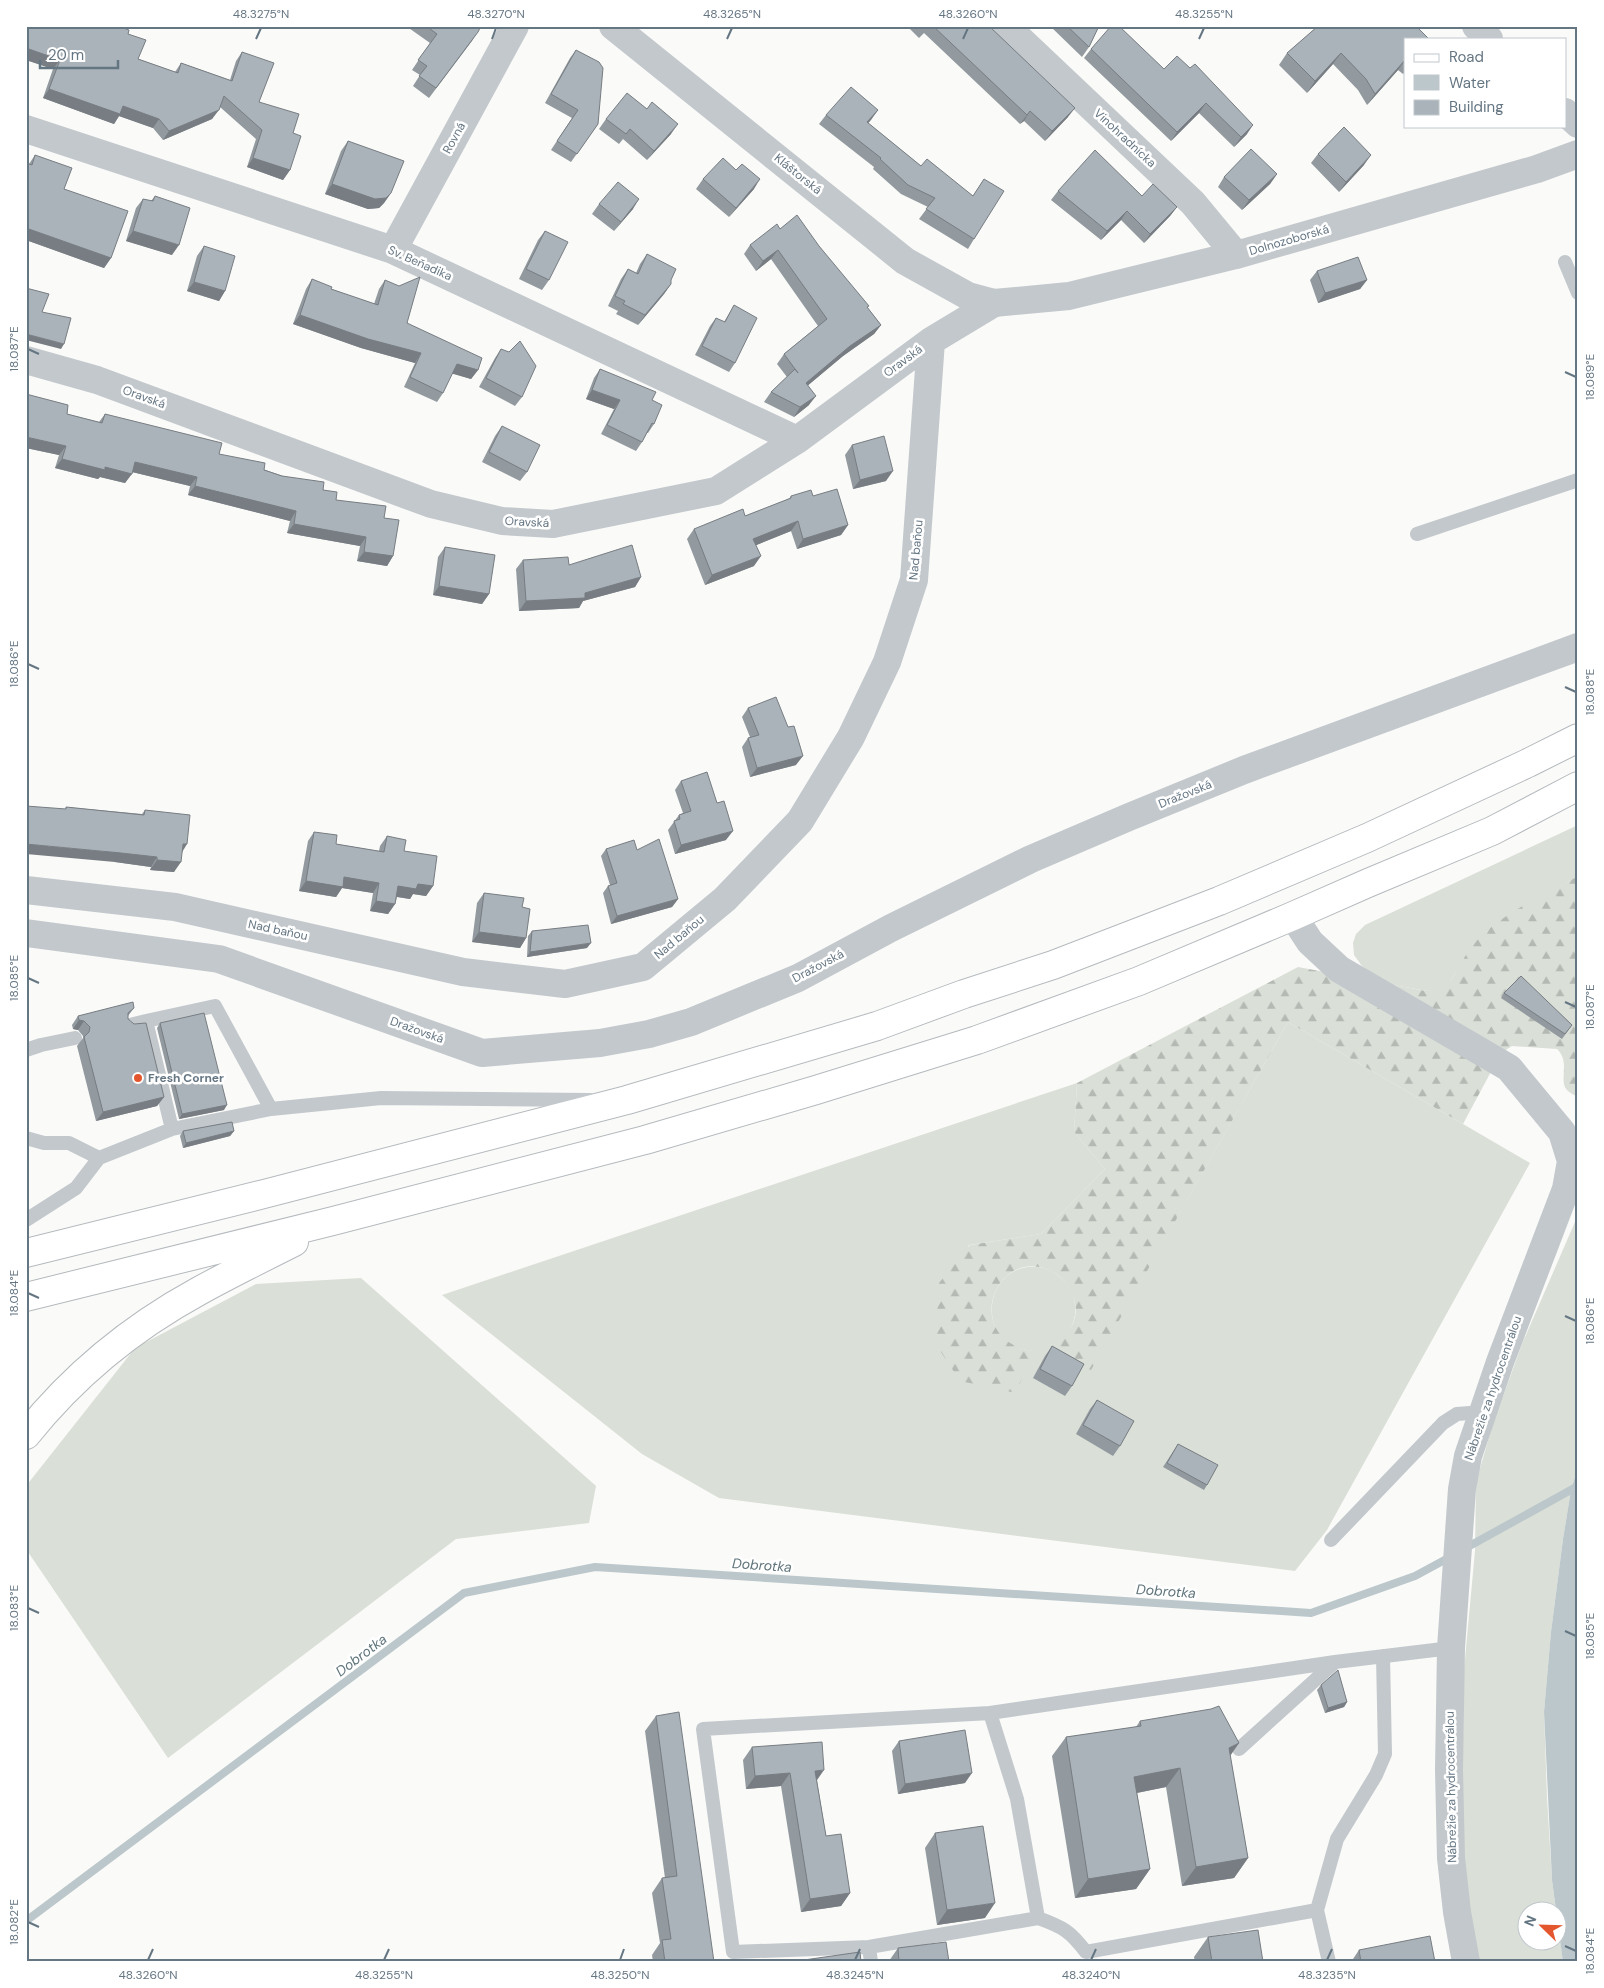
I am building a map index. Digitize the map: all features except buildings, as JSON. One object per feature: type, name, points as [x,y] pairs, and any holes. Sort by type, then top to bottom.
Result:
[{"type":"main road","points":[[26,1253],[274,1192],[627,1100],[877,1026],[964,994],[1053,965],[1219,901],[1367,838],[1528,764],[1578,738]]},
{"type":"main road","points":[[26,1296],[333,1221],[645,1140],[977,1040],[1139,981],[1294,916],[1492,830],[1578,786]]},
{"type":"main road","points":[[26,1435],[55,1400],[98,1361],[154,1319],[198,1292],[333,1221]]},
{"type":"street","name":"Rovná","points":[[393,250],[515,26]]},
{"type":"street","name":"Kláštorská","points":[[613,26],[905,261],[968,296],[994,303]]},
{"type":"street","name":"Vinohradnícka","points":[[1006,26],[1193,203],[1236,255]]},
{"type":"street","points":[[1476,26],[1488,38]]},
{"type":"street","points":[[1566,113],[1578,124]]},
{"type":"street","name":"Sv. Beňadika","points":[[26,128],[393,250],[797,440]]},
{"type":"street","name":"Dolnozoborská","points":[[994,303],[1069,296],[1236,255],[1537,170],[1578,154]]},
{"type":"street","name":"Oravská","points":[[26,360],[97,380],[431,504],[502,521],[553,524],[716,491],[797,440],[931,341],[994,303]]},
{"type":"street","name":"Nad baňou","points":[[26,890],[175,907],[462,972],[564,984],[643,967],[725,899],[800,821],[852,737],[887,662],[914,580],[931,341]]},
{"type":"street","name":"Dražovská","points":[[26,933],[220,959],[482,1053],[600,1043],[649,1034],[691,1022],[798,978],[891,928],[1030,859],[1120,821],[1244,770],[1578,647]]},
{"type":"street","name":"Nábrežie za hydrocentrálou","points":[[1294,916],[1310,942],[1339,969],[1509,1068],[1562,1132],[1571,1160],[1566,1189],[1504,1352],[1468,1456],[1461,1498],[1451,1648],[1449,1770],[1451,1858],[1457,1912],[1466,1962]]},
{"type":"lane","points":[[1566,262],[1578,293]]},
{"type":"lane","points":[[1417,534],[1578,480]]},
{"type":"lane","points":[[130,1025],[215,1006],[271,1109]]},
{"type":"lane","points":[[146,1021],[172,1130]]},
{"type":"lane","points":[[26,1050],[75,1038]]},
{"type":"lane","points":[[26,1220],[76,1188],[99,1158],[172,1130],[271,1109],[381,1098],[627,1100]]},
{"type":"lane","points":[[26,1138],[44,1143],[69,1143],[99,1158]]},
{"type":"lane","points":[[1331,1540],[1443,1424],[1457,1414],[1483,1412]]},
{"type":"lane","points":[[1317,1910],[1087,1957],[1073,1936],[1060,1926],[1038,1918],[869,1947],[733,1952],[703,1729],[990,1713],[1335,1662],[1451,1648]]},
{"type":"lane","points":[[1329,1962],[1317,1910],[1336,1839],[1376,1774],[1385,1754],[1383,1656]]},
{"type":"lane","points":[[1239,1749],[1335,1662]]},
{"type":"lane","points":[[990,1713],[1017,1798],[1038,1918]]},
{"type":"lane","points":[[869,1947],[871,1962]]},
{"type":"green space","points":[[1578,825],[1578,876],[1504,918],[1485,933],[1449,982],[1439,990],[1427,991],[1383,983],[1362,966],[1354,955],[1353,943],[1356,934],[1365,925]]},
{"type":"green space","points":[[1578,876],[1578,1097],[1569,1092],[1565,1086],[1563,1060],[1557,1049],[1512,1046],[1501,1053],[1463,1124],[1288,1022],[1091,1370],[1045,1350],[1069,1331],[1076,1314],[1073,1295],[1058,1275],[1046,1269],[1027,1267],[1012,1272],[1000,1284],[993,1299],[992,1315],[998,1331],[1011,1344],[1033,1351],[1016,1393],[960,1381],[935,1343],[939,1283],[970,1245],[1041,1234],[1105,1169],[1074,1132],[1077,1083],[1298,967],[1426,991],[1436,989],[1450,980],[1473,945],[1495,924],[1522,906]]},
{"type":"green space","points":[[1288,1022],[1530,1163],[1327,1530],[1295,1571],[719,1498],[642,1454],[442,1295],[1077,1083],[1074,1132],[1105,1169],[1041,1234],[969,1245],[935,1343],[1033,1351],[1008,1343],[999,1334],[994,1323],[993,1299],[998,1287],[1005,1278],[1015,1271],[1028,1267],[1040,1267],[1051,1271],[1068,1286],[1075,1308],[1074,1319],[1067,1334],[1046,1350],[1091,1369]]},
{"type":"green space","points":[[1578,1215],[1578,1467],[1571,1490],[1563,1539],[1551,1632],[1544,1712],[1547,1797],[1555,1900],[1516,1900],[1516,1950],[1561,1950],[1563,1962],[1478,1962],[1463,1863],[1462,1819],[1464,1670],[1475,1551],[1476,1482],[1493,1424],[1522,1344]]},
{"type":"green space","points":[[361,1278],[596,1486],[589,1523],[456,1539],[168,1758],[26,1549],[26,1486],[135,1348],[256,1284]]},
{"type":"water","points":[[1578,1467],[1578,1962],[1563,1962],[1561,1950],[1566,1950],[1566,1900],[1555,1900],[1552,1880],[1544,1712],[1551,1632],[1571,1490]]},
{"type":"waterway","name":"Dobrotka","points":[[1464,1549],[1578,1486]]},
{"type":"waterway","name":"Dobrotka","points":[[26,1921],[464,1593],[595,1567],[1311,1613],[1415,1576],[1452,1556]]},
{"type":"place","name":"Fresh Corner","points":[[138,1078]]}]
